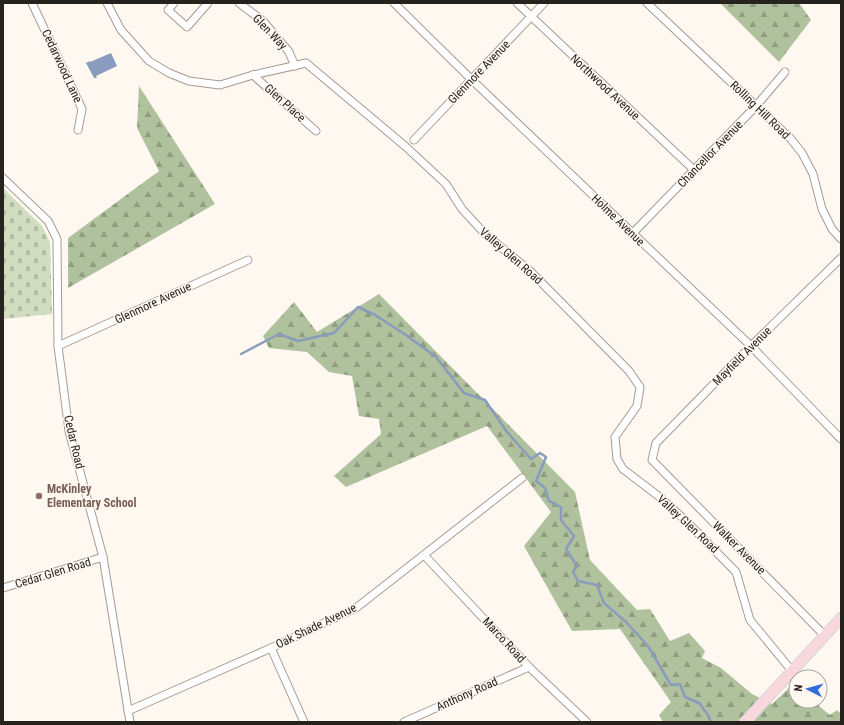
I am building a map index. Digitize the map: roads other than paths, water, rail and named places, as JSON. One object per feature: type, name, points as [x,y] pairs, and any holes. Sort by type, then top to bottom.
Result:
[{"type":"main road","points":[[794,669],[841,618]]},
{"type":"main road","points":[[745,722],[788,675]]},
{"type":"street","name":"Cedarwood Lane","points":[[32,3],[82,109],[78,130]]},
{"type":"street","name":"Valley Glen Road","points":[[107,3],[121,30],[150,61],[169,73],[188,81],[220,85],[253,75],[306,63],[412,153],[446,184],[462,210],[485,234],[530,271],[629,371],[640,387],[637,406],[615,437],[616,459],[623,469],[661,498],[686,521],[736,572],[750,620],[790,669]]},
{"type":"street","points":[[174,3],[168,10],[188,27],[208,3]]},
{"type":"street","name":"Glen Way","points":[[239,3],[262,21],[289,52],[295,66]]},
{"type":"street","name":"Holme Avenue","points":[[394,3],[632,234],[751,346],[841,439]]},
{"type":"street","name":"Northwood Avenue","points":[[517,3],[694,170]]},
{"type":"street","name":"Glenmore Avenue","points":[[414,140],[544,3]]},
{"type":"street","name":"Rolling Hill Road","points":[[647,3],[790,138],[802,153],[813,174],[822,209],[832,229],[841,239]]},
{"type":"street","name":"Chancellor Avenue","points":[[632,234],[756,106],[785,72]]},
{"type":"street","name":"Glen Place","points":[[253,75],[316,131]]},
{"type":"street","name":"Cedar Road","points":[[3,178],[48,222],[57,239],[58,346],[69,430],[103,557],[130,722]]},
{"type":"street","name":"Mayfield Avenue","points":[[652,460],[656,444],[751,346],[841,258]]},
{"type":"street","name":"Glenmore Avenue","points":[[58,346],[248,260]]},
{"type":"street","name":"Walker Avenue","points":[[652,460],[825,636]]},
{"type":"street","name":"Oak Shade Avenue","points":[[128,711],[271,648],[356,608],[522,478]]},
{"type":"street","name":"Marco Road","points":[[424,555],[529,667],[587,722]]},
{"type":"street","name":"Cedar Glen Road","points":[[3,588],[103,557]]},
{"type":"street","points":[[271,648],[304,722]]},
{"type":"street","name":"Anthony Road","points":[[404,722],[529,667]]},
{"type":"water","points":[[111,53],[117,66],[96,76],[97,78],[94,78],[86,63]]},
{"type":"waterway","points":[[241,354],[279,334],[298,341],[334,333],[358,307],[375,315],[436,357],[464,393],[485,400],[507,432],[531,459],[540,453],[546,457],[536,481],[545,488],[549,501],[561,507],[561,520],[574,536],[566,549],[577,566],[573,572],[578,581],[597,585],[604,603],[627,623],[648,646],[671,685],[680,684],[685,697],[699,703],[708,715],[711,722]]},
{"type":"place","name":"McKinley Elementary School","points":[[39,496]]}]
